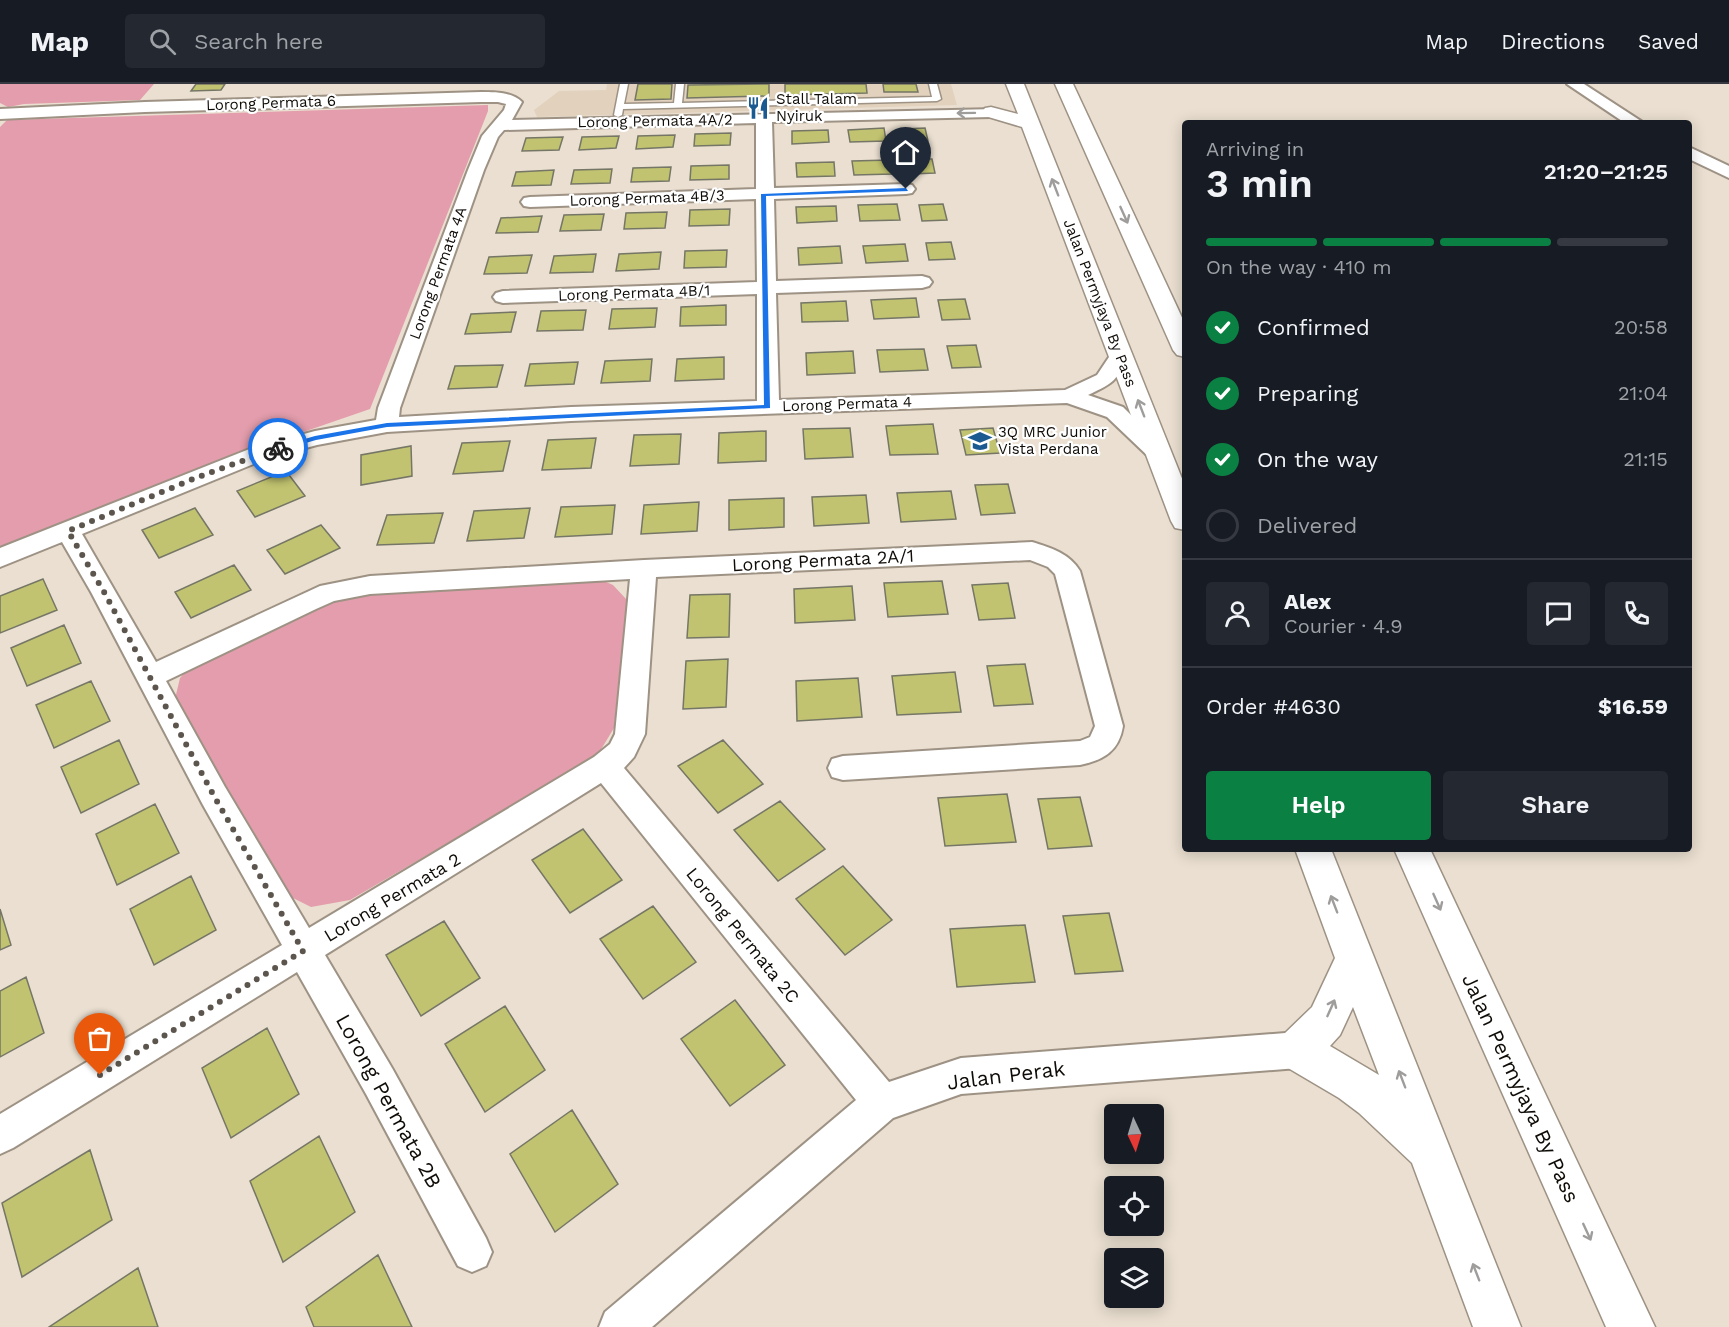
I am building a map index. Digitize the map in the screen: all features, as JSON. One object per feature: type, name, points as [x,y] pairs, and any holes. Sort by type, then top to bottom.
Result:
[{"type":"main road","name":"Jalan Permyjaya By Pass","points":[[1015,84],[1182,513]]},
{"type":"main road","points":[[1065,85],[1182,343]]},
{"type":"main road","points":[[991,112],[1030,123]]},
{"type":"main road","points":[[1314,852],[1497,1327]]},
{"type":"main road","name":"Jalan Permyjaya By Pass","points":[[1413,852],[1631,1327]]},
{"type":"main road","points":[[1355,959],[1326,1021],[1298,1050],[1354,1083],[1374,1098],[1430,1154]]},
{"type":"street","points":[[1574,84],[1631,120]]},
{"type":"street","points":[[145,107],[158,92]]},
{"type":"street","name":"Lorong Permata 6","points":[[0,114],[145,107],[500,97],[514,102],[500,125]]},
{"type":"street","name":"Lorong Permata 4A/2","points":[[500,125],[618,114],[764,118],[939,106],[991,112]]},
{"type":"street","points":[[764,118],[764,288],[768,407]]},
{"type":"street","name":"Lorong Permata 4A","points":[[387,425],[389,408],[476,170],[490,136],[500,125]]},
{"type":"street","points":[[1692,154],[1729,173]]},
{"type":"street","name":"Lorong Permata 4B/3","points":[[530,202],[906,189]]},
{"type":"street","name":"Lorong Permata 4B/1","points":[[503,297],[922,282]]},
{"type":"street","points":[[1069,396],[1105,379],[1120,355]]},
{"type":"street","points":[[1069,396],[1115,412],[1158,453]]},
{"type":"street","name":"Lorong Permata 4","points":[[0,558],[260,453],[315,438],[387,425],[1069,396]]},
{"type":"street","name":"Lorong Permata 2B","points":[[68,531],[104,592],[214,796],[379,1081],[472,1252]]},
{"type":"street","name":"Lorong Permata 2A/1","points":[[150,677],[296,606],[329,593],[350,588],[644,568],[1032,551],[1057,561],[1067,571],[1109,726],[1107,739],[1098,750],[843,768]]},
{"type":"street","name":"Lorong Permata 2","points":[[0,1135],[605,766],[627,745],[630,734],[644,568]]},
{"type":"street","name":"Lorong Permata 2C","points":[[605,766],[882,1103]]},
{"type":"street","name":"Jalan Perak","points":[[620,1327],[882,1103],[961,1076],[1298,1050]]},
{"type":"lane","points":[[624,84],[618,114],[678,105],[876,96],[939,106],[933,84]]},
{"type":"lane","points":[[678,105],[680,84]]},
{"type":"shaded area","points":[[0,84],[154,84],[140,100],[24,104],[8,107],[0,103]]},
{"type":"shaded area","points":[[607,84],[951,84],[957,105],[537,117],[534,110],[559,91],[606,90]]},
{"type":"shaded area","points":[[488,105],[488,111],[370,409],[242,453],[0,550],[0,127],[7,120]]},
{"type":"shaded area","points":[[592,576],[613,585],[627,600],[614,728],[597,756],[350,900],[311,907],[285,894],[175,699],[180,678],[197,659],[323,602],[390,588]]},
{"type":"building","points":[[196,84],[225,84],[221,90],[191,91]]},
{"type":"building","points":[[638,84],[672,84],[671,99],[635,100]]},
{"type":"building","points":[[769,84],[769,96],[687,98],[688,85]]},
{"type":"building","points":[[785,84],[866,84],[867,93],[785,95]]},
{"type":"building","points":[[883,84],[916,84],[918,92],[884,92]]},
{"type":"building","points":[[884,128],[886,141],[850,142],[848,130]]},
{"type":"building","points":[[925,128],[928,141],[905,142],[903,129]]},
{"type":"building","points":[[828,130],[829,142],[792,144],[792,131]]},
{"type":"building","points":[[731,133],[730,145],[694,146],[695,134]]},
{"type":"building","points":[[675,135],[673,147],[636,149],[638,136]]},
{"type":"building","points":[[619,136],[616,148],[579,150],[582,137]]},
{"type":"building","points":[[563,137],[559,150],[522,151],[526,138]]},
{"type":"building","points":[[909,159],[932,159],[935,173],[911,174]]},
{"type":"building","points":[[890,160],[892,174],[854,175],[852,161]]},
{"type":"building","points":[[834,162],[835,176],[797,177],[796,163]]},
{"type":"building","points":[[729,165],[729,179],[690,180],[691,166]]},
{"type":"building","points":[[671,167],[669,181],[631,182],[633,168]]},
{"type":"building","points":[[612,169],[610,183],[571,184],[574,170]]},
{"type":"building","points":[[554,170],[551,185],[512,186],[516,172]]},
{"type":"building","points":[[897,204],[900,220],[860,221],[858,205]]},
{"type":"building","points":[[943,204],[947,220],[922,221],[919,205]]},
{"type":"building","points":[[836,206],[837,221],[797,223],[796,207]]},
{"type":"building","points":[[730,209],[729,225],[689,226],[690,210]]},
{"type":"building","points":[[667,212],[665,228],[624,229],[626,213]]},
{"type":"building","points":[[604,214],[601,230],[560,231],[564,215]]},
{"type":"building","points":[[542,216],[538,232],[496,233],[501,218]]},
{"type":"building","points":[[951,242],[955,259],[929,260],[926,243]]},
{"type":"building","points":[[905,244],[908,261],[866,263],[863,246]]},
{"type":"building","points":[[840,246],[842,263],[799,265],[798,248]]},
{"type":"building","points":[[727,250],[726,267],[684,268],[685,251]]},
{"type":"building","points":[[661,252],[659,269],[616,271],[619,254]]},
{"type":"building","points":[[596,254],[593,272],[550,273],[554,256]]},
{"type":"building","points":[[532,255],[527,273],[484,274],[489,257]]},
{"type":"building","points":[[916,298],[919,317],[874,319],[871,300]]},
{"type":"building","points":[[965,299],[970,319],[942,320],[938,300]]},
{"type":"building","points":[[846,301],[848,321],[802,322],[801,303]]},
{"type":"building","points":[[726,305],[726,325],[680,326],[681,307]]},
{"type":"building","points":[[657,308],[655,327],[609,329],[612,309]]},
{"type":"building","points":[[586,310],[583,330],[537,331],[541,311]]},
{"type":"building","points":[[516,312],[511,332],[465,334],[471,314]]},
{"type":"building","points":[[976,345],[981,367],[952,368],[947,346]]},
{"type":"building","points":[[924,349],[928,370],[880,372],[877,350]]},
{"type":"building","points":[[853,351],[855,373],[807,375],[806,353]]},
{"type":"building","points":[[724,357],[724,379],[675,381],[677,359]]},
{"type":"building","points":[[652,359],[650,381],[601,383],[605,361]]},
{"type":"building","points":[[578,362],[574,384],[525,386],[530,364]]},
{"type":"building","points":[[503,365],[497,387],[448,389],[455,366]]},
{"type":"building","points":[[933,424],[938,454],[890,455],[886,426]]},
{"type":"building","points":[[850,428],[853,457],[805,459],[803,429]]},
{"type":"building","name":"3Q MRC Junior Vista Perdana","points":[[993,428],[1000,453],[966,455],[960,430]]},
{"type":"building","points":[[766,431],[766,461],[718,463],[719,433]]},
{"type":"building","points":[[681,434],[679,464],[630,466],[634,435]]},
{"type":"building","points":[[596,438],[591,468],[542,470],[548,440]]},
{"type":"building","points":[[510,441],[503,471],[453,474],[462,443]]},
{"type":"building","points":[[411,446],[412,476],[361,485],[361,455]]},
{"type":"building","points":[[286,471],[305,496],[255,517],[237,491]]},
{"type":"building","points":[[1008,484],[1015,513],[981,515],[975,485]]},
{"type":"building","points":[[951,491],[956,519],[901,522],[897,493]]},
{"type":"building","points":[[866,495],[869,523],[814,526],[812,497]]},
{"type":"building","points":[[784,498],[784,527],[729,530],[729,500]]},
{"type":"building","points":[[699,502],[697,531],[641,534],[644,505]]},
{"type":"building","points":[[615,505],[612,534],[555,537],[561,507]]},
{"type":"building","points":[[195,508],[213,535],[159,558],[142,530]]},
{"type":"building","points":[[530,508],[524,538],[467,541],[474,511]]},
{"type":"building","points":[[443,513],[434,543],[377,545],[387,515]]},
{"type":"building","points":[[321,525],[340,548],[285,574],[267,550]]},
{"type":"building","points":[[234,565],[251,590],[191,618],[175,592]]},
{"type":"building","points":[[43,579],[57,610],[0,633],[0,596]]},
{"type":"building","points":[[942,581],[948,614],[888,617],[884,583]]},
{"type":"building","points":[[1008,583],[1015,618],[979,620],[972,585]]},
{"type":"building","points":[[852,586],[855,620],[795,623],[794,589]]},
{"type":"building","points":[[730,594],[729,637],[687,638],[690,595]]},
{"type":"building","points":[[64,625],[81,663],[27,686],[11,648]]},
{"type":"building","points":[[728,659],[726,707],[683,709],[686,661]]},
{"type":"building","points":[[1025,664],[1033,704],[994,706],[987,666]]},
{"type":"building","points":[[955,672],[961,712],[897,715],[892,676]]},
{"type":"building","points":[[858,678],[862,717],[797,721],[796,681]]},
{"type":"building","points":[[91,681],[110,721],[54,748],[36,705]]},
{"type":"building","points":[[119,740],[139,784],[81,813],[61,767]]},
{"type":"building","points":[[723,740],[763,784],[718,813],[678,766]]},
{"type":"building","points":[[1007,794],[1016,842],[945,846],[938,798]]},
{"type":"building","points":[[1080,797],[1092,846],[1048,849],[1038,799]]},
{"type":"building","points":[[780,801],[825,849],[778,881],[734,830]]},
{"type":"building","points":[[155,804],[179,853],[117,885],[96,834]]},
{"type":"building","points":[[583,829],[622,880],[570,913],[532,860]]},
{"type":"building","points":[[843,866],[892,920],[845,955],[796,899]]},
{"type":"building","points":[[191,876],[216,930],[154,965],[130,909]]},
{"type":"building","points":[[653,906],[696,962],[643,999],[600,939]]},
{"type":"building","points":[[0,909],[11,945],[0,950]]},
{"type":"building","points":[[1109,913],[1123,971],[1075,974],[1063,916]]},
{"type":"building","points":[[444,921],[480,978],[421,1016],[386,955]]},
{"type":"building","points":[[1025,925],[1035,982],[957,987],[950,929]]},
{"type":"building","points":[[26,977],[44,1033],[0,1057],[0,991]]},
{"type":"building","points":[[735,1000],[785,1065],[730,1106],[681,1039]]},
{"type":"building","points":[[505,1006],[545,1070],[485,1112],[445,1044]]},
{"type":"building","points":[[267,1028],[299,1094],[231,1138],[202,1068]]},
{"type":"building","points":[[572,1110],[618,1184],[555,1232],[510,1154]]},
{"type":"building","points":[[319,1136],[355,1212],[283,1262],[250,1181]]},
{"type":"building","points":[[90,1150],[112,1220],[22,1277],[2,1203]]},
{"type":"building","points":[[378,1255],[412,1327],[314,1327],[306,1307]]},
{"type":"building","points":[[138,1268],[158,1327],[49,1327]]},
{"type":"way so far","points":[[100,1075],[303,951],[214,796],[104,592],[68,531],[198,477],[278,448]]},
{"type":"place","name":"Stall Talam Nyiruk","points":[[758,108]]},
{"type":"place","name":"3Q MRC Junior Vista Perdana","points":[[980,441]]},
{"type":"route","points":[[278,448],[315,438],[387,425],[571,414],[768,407],[764,194],[906,189]]}]
